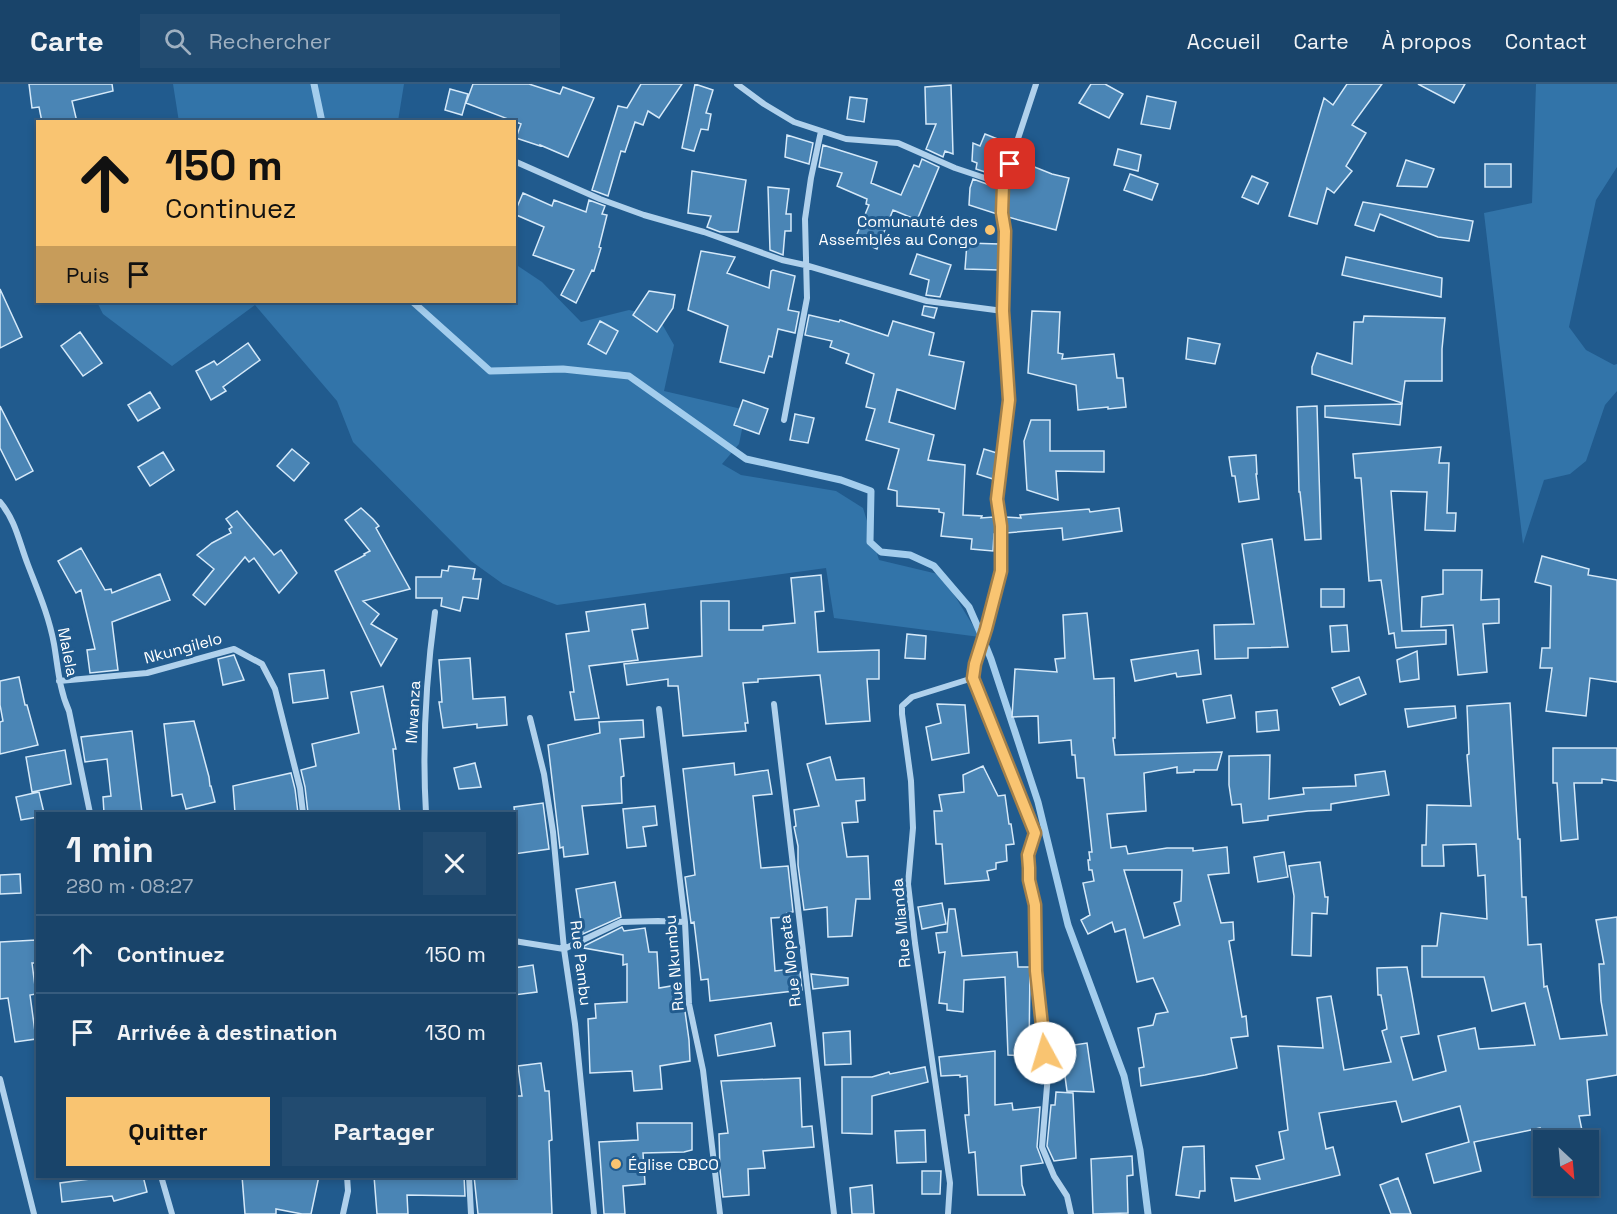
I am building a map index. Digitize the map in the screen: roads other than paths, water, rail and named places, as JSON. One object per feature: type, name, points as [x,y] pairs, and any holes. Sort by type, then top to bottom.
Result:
[{"type":"street","points":[[737,84],[794,122],[846,138],[898,143],[955,168],[1003,184]]},
{"type":"street","points":[[1036,84],[1003,184],[1002,213],[1005,231],[1003,311],[1009,400],[997,499],[1001,526],[1001,571],[973,678],[1035,833],[1028,855],[1029,880],[1035,905],[1036,971],[1048,1074],[1042,1147],[1054,1176],[1067,1197],[1071,1214]]},
{"type":"street","points":[[784,420],[807,298],[805,219],[810,178],[821,131]]},
{"type":"street","points":[[516,162],[600,199],[782,260],[927,301],[1003,311]]},
{"type":"street","name":"Malela","points":[[0,502],[10,514],[41,596],[54,642],[62,696],[69,711],[90,812]]},
{"type":"street","name":"Mwanza","points":[[426,812],[425,734],[435,612]]},
{"type":"street","name":"Nkungilelo","points":[[59,681],[147,673],[234,649],[262,664],[275,689],[300,788],[303,812]]},
{"type":"street","name":"Rue Mianda","points":[[948,1214],[950,1183],[908,884],[913,816],[902,706],[912,697],[973,678]]},
{"type":"street","name":"Rue Mopata","points":[[774,704],[834,1214]]},
{"type":"street","name":"Rue Nkumbu","points":[[659,709],[685,922],[689,1004],[703,1070],[720,1214]]},
{"type":"street","name":"Rue Pambu","points":[[530,718],[544,774],[554,832],[564,949],[575,1024],[594,1214]]},
{"type":"street","points":[[516,941],[564,949],[621,922],[685,922]]},
{"type":"street","points":[[0,1079],[34,1214]]},
{"type":"street","points":[[162,1178],[172,1214]]},
{"type":"street","points":[[343,1214],[348,1191],[347,1178]]},
{"type":"street","points":[[469,1178],[471,1214]]},
{"type":"waterway","points":[[314,84],[322,120]]},
{"type":"waterway","points":[[414,303],[490,371],[563,369],[629,376],[746,459],[841,480],[871,491],[870,542],[881,552],[910,555],[934,566],[969,607],[991,659],[1038,802],[1068,925],[1124,1076],[1140,1150],[1148,1214]]},
{"type":"place","name":"Comunauté des Assemblés au Congo","points":[[990,230]]},
{"type":"place","name":"Église CBCO","points":[[616,1164]]}]
